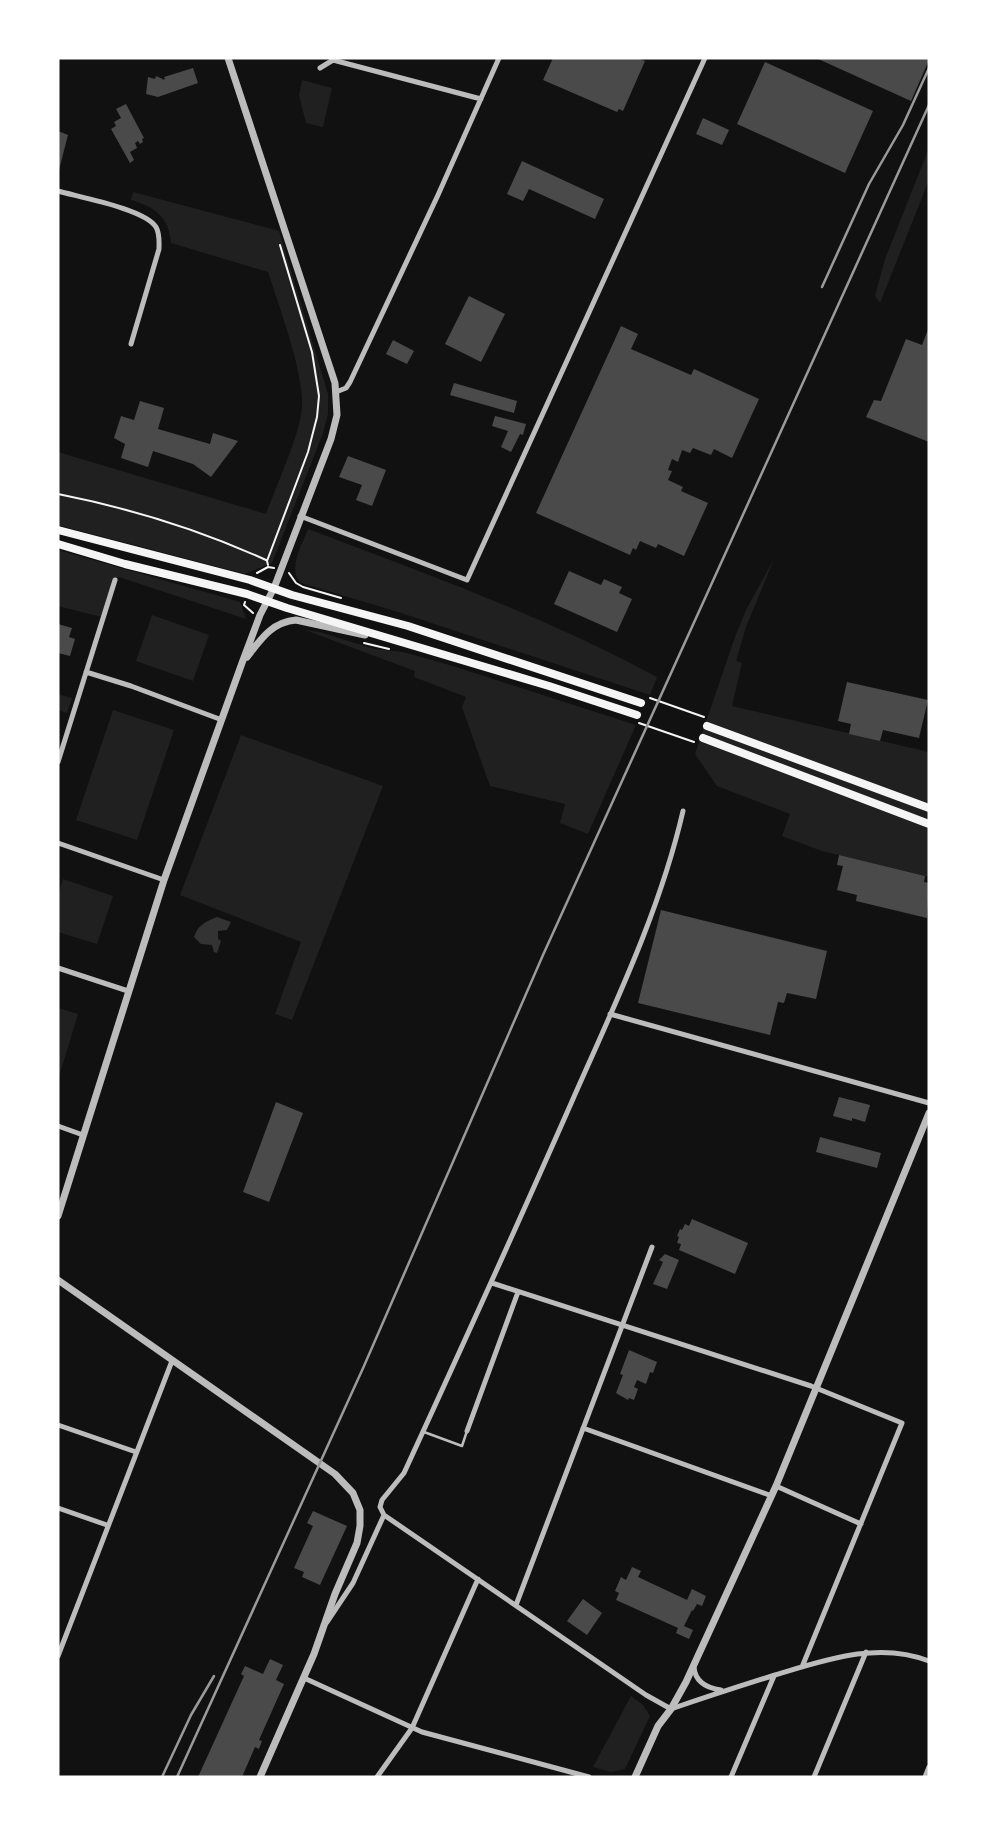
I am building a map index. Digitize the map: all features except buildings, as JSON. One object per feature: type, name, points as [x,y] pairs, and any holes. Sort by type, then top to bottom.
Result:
[{"type":"main road","points":[[58,530],[150,553],[408,626],[642,699]]},
{"type":"main road","points":[[58,544],[267,601],[636,718]]},
{"type":"main road","points":[[709,722],[929,808]]},
{"type":"main road","points":[[702,741],[929,824]]},
{"type":"street","points":[[58,1216],[164,880],[260,615],[274,588],[335,426],[336,392],[228,58]]},
{"type":"street","points":[[336,392],[346,388],[351,382],[499,58]]},
{"type":"street","points":[[300,516],[467,580],[705,58]]},
{"type":"street","points":[[320,68],[333,60],[481,99]]},
{"type":"street","points":[[58,191],[139,214],[156,227],[159,249],[131,344]]},
{"type":"street","points":[[58,762],[115,580]]},
{"type":"street","points":[[242,663],[268,631],[285,621],[296,620],[412,645]]},
{"type":"street","points":[[86,672],[222,720]]},
{"type":"street","points":[[683,811],[657,902],[610,1014],[492,1283],[404,1473],[382,1500],[380,1507],[384,1515],[652,1699],[671,1709],[802,1667],[866,1652],[902,1654],[929,1661]]},
{"type":"street","points":[[58,843],[164,880]]},
{"type":"street","points":[[58,968],[128,991]]},
{"type":"street","points":[[610,1014],[929,1103]]},
{"type":"street","points":[[635,1777],[658,1726],[671,1709],[694,1665],[772,1496],[929,1113]]},
{"type":"street","points":[[58,1126],[83,1135]]},
{"type":"street","points":[[516,1605],[652,1247]]},
{"type":"street","points":[[58,1280],[335,1474],[346,1484],[356,1500],[361,1518],[357,1543],[304,1678],[260,1777]]},
{"type":"street","points":[[492,1283],[817,1388],[902,1423],[802,1667]]},
{"type":"street","points":[[467,1431],[518,1292]]},
{"type":"street","points":[[58,1656],[172,1361]]},
{"type":"street","points":[[58,1425],[136,1452]]},
{"type":"street","points":[[583,1428],[772,1496]]},
{"type":"street","points":[[776,1486],[861,1524]]},
{"type":"street","points":[[58,1508],[107,1525]]},
{"type":"street","points":[[321,1630],[353,1583],[384,1515]]},
{"type":"street","points":[[377,1777],[412,1728],[478,1579]]},
{"type":"street","points":[[814,1777],[866,1652]]},
{"type":"street","points":[[694,1665],[694,1672],[702,1684],[724,1690]]},
{"type":"street","points":[[731,1777],[774,1676]]},
{"type":"street","points":[[304,1678],[412,1728],[589,1777]]},
{"type":"street","points":[[925,1777],[929,1767]]},
{"type":"lane","points":[[423,1431],[462,1446],[467,1431]]},
{"type":"path","points":[[268,567],[267,561],[308,452],[319,396],[312,352],[279,242]]},
{"type":"path","points":[[58,494],[148,516],[233,545],[267,561]]},
{"type":"path","points":[[250,612],[260,615]]},
{"type":"path","points":[[642,699],[709,722]]},
{"type":"path","points":[[636,718],[702,741]]},
{"type":"shaded area","points":[[302,80],[332,88],[323,127],[306,123],[299,95]]},
{"type":"shaded area","points":[[929,148],[929,180],[880,303],[875,296],[885,259]]},
{"type":"shaded area","points":[[133,192],[279,231],[328,394],[328,414],[323,433],[272,563],[245,574],[58,525],[58,452],[266,514],[300,418],[302,393],[299,376],[268,272],[171,243],[164,220],[154,210],[131,200]]},
{"type":"shaded area","points":[[308,529],[486,597],[615,655],[657,677],[650,695],[301,583],[295,571],[295,564]]},
{"type":"shaded area","points":[[58,550],[240,602],[246,619],[119,577],[106,618],[58,606]]},
{"type":"shaded area","points":[[774,559],[746,627],[736,661],[742,663],[732,706],[929,752],[929,877],[822,851],[782,836],[790,814],[717,786],[695,754],[735,637],[746,610]]},
{"type":"shaded area","points":[[152,615],[209,635],[193,681],[136,661]]},
{"type":"shaded area","points":[[305,630],[374,649],[403,652],[453,666],[636,725],[588,834],[560,823],[565,804],[490,786],[462,707],[466,697],[414,677],[415,671]]},
{"type":"shaded area","points":[[58,694],[72,698],[67,713],[58,710]]},
{"type":"shaded area","points":[[113,710],[174,730],[137,840],[76,820]]},
{"type":"shaded area","points":[[241,735],[383,786],[292,1020],[275,1014],[301,942],[180,895]]},
{"type":"shaded area","points":[[63,879],[113,896],[97,944],[58,932],[58,894]]},
{"type":"shaded area","points":[[217,917],[231,922],[227,930],[218,931],[218,939],[221,941],[217,953],[212,945],[201,944],[194,937],[202,924]]},
{"type":"shaded area","points":[[58,1008],[78,1014],[58,1080]]},
{"type":"shaded area","points":[[631,1696],[643,1705],[650,1716],[625,1769],[611,1772],[593,1767]]},
{"type":"railway","points":[[822,287],[869,184],[903,125],[929,68]]},
{"type":"railway","points":[[177,1777],[364,1366],[543,955],[929,105]]},
{"type":"railway","points":[[162,1777],[191,1715],[214,1676]]}]
